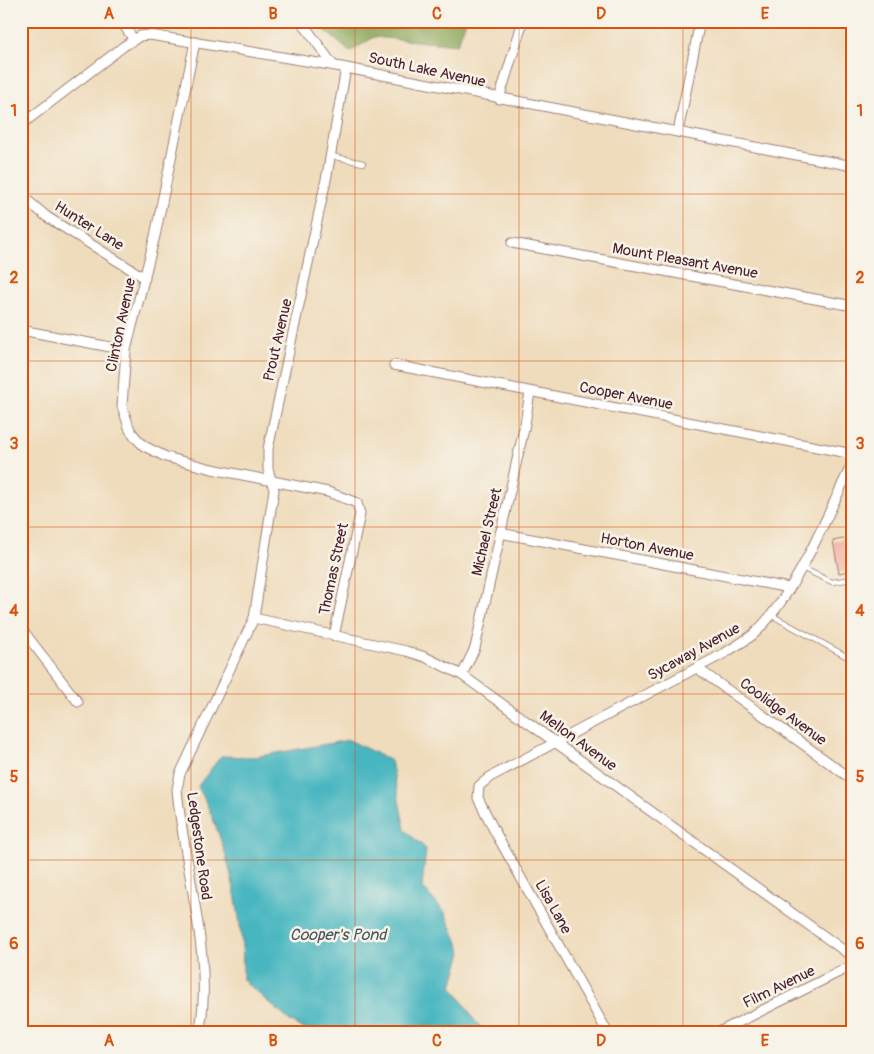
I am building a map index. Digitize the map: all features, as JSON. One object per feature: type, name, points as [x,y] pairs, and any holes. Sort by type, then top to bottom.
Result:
[{"type":"street","points":[[121,21],[134,40]]},
{"type":"street","points":[[301,21],[333,65]]},
{"type":"street","points":[[499,99],[523,21]]},
{"type":"street","points":[[678,132],[700,21]]},
{"type":"street","points":[[842,21],[853,23]]},
{"type":"street","name":"South Lake Avenue","points":[[21,125],[134,40],[150,35],[333,65],[499,99],[853,166]]},
{"type":"street","name":"Clinton Avenue","points":[[195,42],[145,278],[126,350],[122,406],[130,430],[144,446],[166,456],[212,470],[328,492],[353,500],[360,508]]},
{"type":"street","name":"Prout Avenue","points":[[254,618],[274,490],[268,469],[268,449],[331,156],[346,68]]},
{"type":"street","name":"Hunter Lane","points":[[21,195],[47,217],[145,278]]},
{"type":"street","name":"Mount Pleasant Avenue","points":[[512,243],[853,306]]},
{"type":"street","points":[[21,330],[126,350]]},
{"type":"street","name":"Cooper Avenue","points":[[394,365],[853,454]]},
{"type":"street","name":"Michael Street","points":[[462,675],[475,648],[530,392]]},
{"type":"street","name":"Sycaway Avenue","points":[[477,792],[479,786],[490,777],[554,741],[697,668],[756,633],[771,615],[801,567],[853,462]]},
{"type":"street","name":"Thomas Street","points":[[334,636],[360,508]]},
{"type":"street","name":"Horton Avenue","points":[[500,533],[789,588]]},
{"type":"street","name":"Mellon Avenue","points":[[254,618],[425,657],[462,675],[853,957]]},
{"type":"street","name":"Ledgestone Road","points":[[199,1033],[204,996],[201,948],[179,815],[177,789],[180,774],[254,618]]},
{"type":"street","points":[[21,628],[78,702]]},
{"type":"street","name":"Coolidge Avenue","points":[[697,668],[853,780]]},
{"type":"street","name":"Lisa Lane","points":[[477,792],[494,830],[608,1033]]},
{"type":"street","name":"Film Avenue","points":[[718,1033],[853,965]]},
{"type":"lane","points":[[331,156],[363,163]]},
{"type":"lane","points":[[801,567],[832,582],[853,579]]},
{"type":"lane","points":[[771,615],[853,660]]},
{"type":"green space","points":[[331,21],[466,21],[457,45],[374,37],[350,52],[323,29]]},
{"type":"water","name":"Cooper's Pond","points":[[349,740],[391,761],[405,830],[426,849],[422,887],[445,913],[462,952],[452,986],[475,1021],[487,1033],[310,1033],[289,1020],[243,980],[241,930],[232,880],[218,832],[198,786],[221,756],[255,757]]},
{"type":"building","points":[[853,537],[853,570],[839,573],[833,541]]}]
